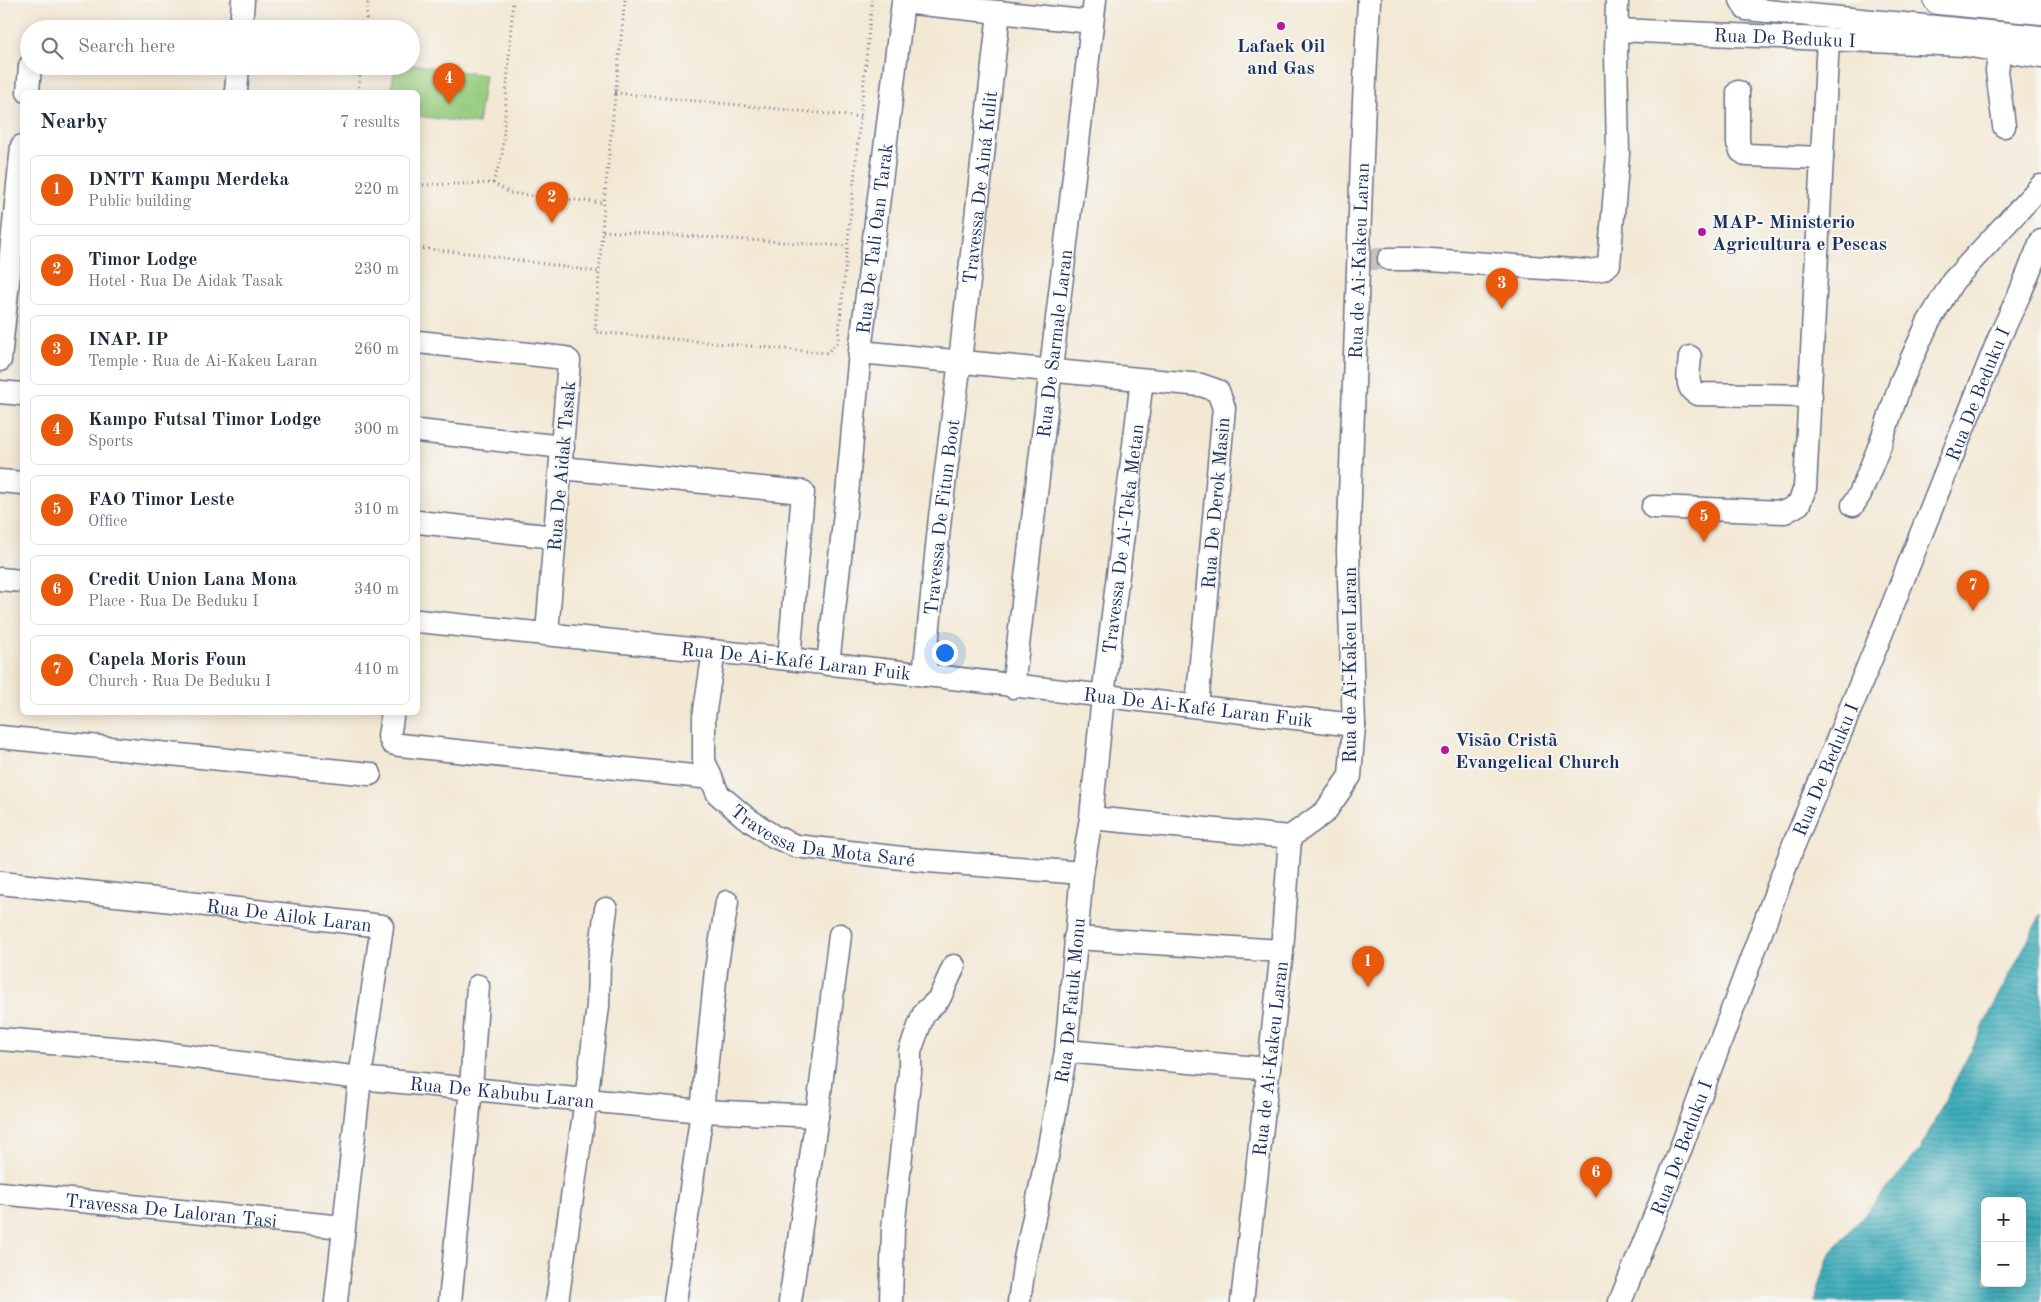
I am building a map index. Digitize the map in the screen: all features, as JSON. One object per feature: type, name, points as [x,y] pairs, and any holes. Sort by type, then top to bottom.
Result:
[{"type":"main road","points":[[1938,0],[2041,10]]},
{"type":"street","points":[[242,20],[243,0]]},
{"type":"street","name":"Rua de Ai-Kakeu Laran","points":[[1242,1302],[1282,951],[1290,837],[1325,812],[1350,776],[1354,726],[1348,552],[1373,259],[1369,0]]},
{"type":"street","points":[[1373,259],[1416,259],[1588,271],[1602,269],[1609,264],[1618,154],[1616,52],[1618,0]]},
{"type":"street","points":[[1741,0],[1746,9],[2041,37]]},
{"type":"street","name":"Rua De Tali Oan Tarak","points":[[828,664],[847,495],[860,352],[904,2],[999,12],[1094,11]]},
{"type":"street","name":"Rua De Sarmale Laran","points":[[1013,687],[1094,11]]},
{"type":"street","name":"Travessa De Ainá Kulit","points":[[960,361],[999,12]]},
{"type":"street","name":"Rua De Beduku I","points":[[1618,30],[1964,45],[2041,57]]},
{"type":"street","points":[[1653,507],[1785,512],[1799,504],[1805,488],[1828,38]]},
{"type":"street","points":[[2000,51],[1997,71],[2004,126]]},
{"type":"street","points":[[28,90],[29,75]]},
{"type":"street","points":[[236,90],[237,75]]},
{"type":"street","points":[[1738,92],[1738,143],[1741,151],[1747,155],[1822,158]]},
{"type":"street","points":[[1853,505],[1860,494],[1880,445],[1901,382],[1928,323],[1953,281],[2041,186]]},
{"type":"street","points":[[0,360],[15,301],[20,188]]},
{"type":"street","name":"Rua De Beduku I","points":[[1620,1302],[1663,1196],[1792,849],[1876,648],[2000,336],[2022,291],[2041,241]]},
{"type":"street","name":"Rua De Aidak Tasak","points":[[420,342],[565,358],[569,361],[548,633]]},
{"type":"street","name":"Rua De Derok Masin","points":[[860,352],[1200,385],[1218,391],[1224,408],[1197,706]]},
{"type":"street","points":[[1690,357],[1689,387],[1692,392],[1698,394],[1811,396]]},
{"type":"street","name":"Travessa De Fitun Boot","points":[[924,675],[940,517],[960,361]]},
{"type":"street","name":"Travessa De Ai-Teka Metan","points":[[1103,696],[1142,380]]},
{"type":"street","points":[[0,392],[20,394]]},
{"type":"street","points":[[420,431],[562,458],[803,492],[789,659]]},
{"type":"street","points":[[0,481],[20,483]]},
{"type":"street","points":[[420,522],[555,537]]},
{"type":"street","points":[[0,579],[20,581]]},
{"type":"street","name":"Rua De Ai-Kafé Laran Fuik","points":[[420,621],[789,659],[1354,726]]},
{"type":"street","name":"Travessa Da Mota Saré","points":[[714,651],[704,717],[704,761],[718,794],[745,817],[773,836],[796,846],[928,861],[1082,873]]},
{"type":"street","name":"Rua De Fatuk Monu","points":[[1020,1302],[1025,1259],[1048,1152],[1066,1051],[1075,938],[1082,873],[1091,818],[1103,696]]},
{"type":"street","points":[[393,715],[390,736],[392,742],[400,745],[711,778]]},
{"type":"street","points":[[0,737],[370,774]]},
{"type":"street","points":[[1091,818],[1290,837]]},
{"type":"street","name":"Rua De Ailok Laran","points":[[0,883],[382,926],[360,1078],[336,1302]]},
{"type":"street","points":[[675,1302],[702,1111],[716,970],[727,902]]},
{"type":"street","points":[[557,1302],[598,1006],[599,963],[606,909]]},
{"type":"street","points":[[790,1302],[817,1116],[840,935]]},
{"type":"street","points":[[1075,938],[1282,951]]},
{"type":"street","points":[[891,1302],[893,1229],[910,1072],[910,1051],[924,1013],[939,998],[954,966]]},
{"type":"street","points":[[450,1302],[471,1088],[478,986]]},
{"type":"street","name":"Rua De Kabubu Laran","points":[[0,1039],[139,1050],[360,1078],[702,1111],[817,1116]]},
{"type":"street","points":[[1066,1051],[1269,1069]]},
{"type":"street","name":"Travessa De Laloran Tasi","points":[[0,1192],[343,1227]]},
{"type":"path","points":[[366,20],[368,0]]},
{"type":"path","points":[[493,183],[502,156],[513,0]]},
{"type":"path","points":[[625,0],[604,203],[595,332],[827,354],[838,341],[846,246],[862,117],[872,0]]},
{"type":"path","points":[[358,90],[360,75]]},
{"type":"path","points":[[616,92],[862,117]]},
{"type":"path","points":[[420,186],[493,183],[510,192],[604,203]]},
{"type":"path","points":[[603,231],[846,246]]},
{"type":"path","points":[[420,248],[477,254],[599,272]]},
{"type":"green space","points":[[420,65],[485,75],[478,124],[420,116],[420,90],[391,90],[394,75],[420,75]]},
{"type":"water","points":[[2041,914],[2041,1302],[1814,1302],[1829,1255],[1919,1151]]},
{"type":"tunnel","points":[[1370,259],[1389,259]]},
{"type":"place","name":"Lafaek Oil and Gas","points":[[1281,26]]},
{"type":"place","name":"Kampo Futsal Timor Lodge","points":[[449,104]]},
{"type":"place","name":"Timor Lodge","points":[[552,223]]},
{"type":"place","name":"MAP- Ministerio Agricultura e Pescas","points":[[1702,232]]},
{"type":"place","name":"INAP. IP","points":[[1502,309]]},
{"type":"place","name":"FAO Timor Leste","points":[[1704,542]]},
{"type":"place","name":"Capela Moris Foun","points":[[1973,611]]},
{"type":"place","name":"Visão Cristã Evangelical Church","points":[[1445,750]]},
{"type":"place","name":"DNTT Kampu Merdeka","points":[[1368,987]]},
{"type":"place","name":"Credit Union Lana Mona","points":[[1596,1198]]}]
